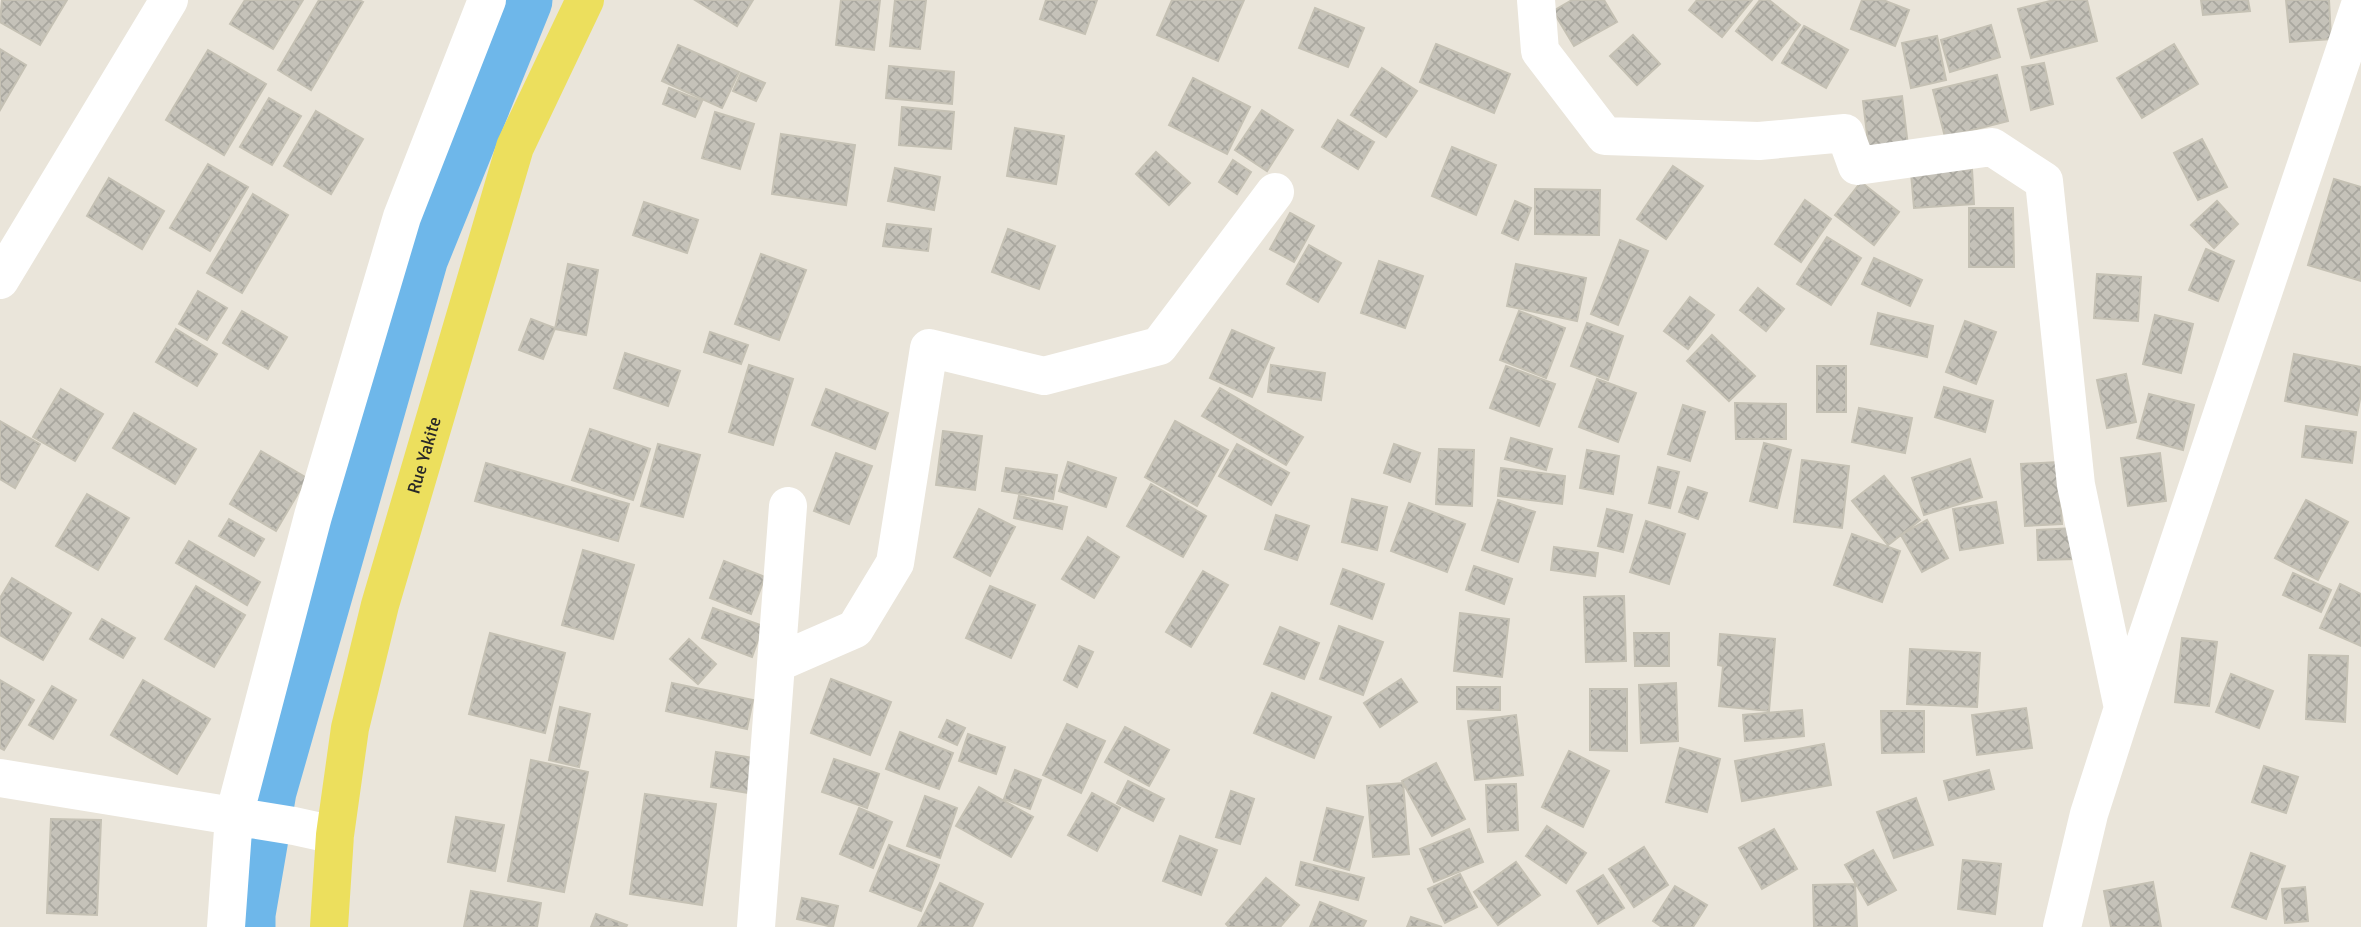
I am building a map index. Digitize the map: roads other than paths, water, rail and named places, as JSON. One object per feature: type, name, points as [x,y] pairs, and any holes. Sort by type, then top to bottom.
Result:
[{"type":"main road","name":"Rue Yakite","points":[[329,927],[335,835],[350,728],[380,605],[515,147],[585,0]]},
{"type":"street","points":[[0,280],[169,0]]},
{"type":"street","points":[[226,927],[239,817],[313,516],[402,217],[487,0]]},
{"type":"street","points":[[1536,0],[1540,51],[1605,136],[1759,141],[1845,133],[1857,166],[1992,147],[2044,181],[2076,485],[2123,708]]},
{"type":"street","points":[[2062,927],[2089,814],[2123,708],[2361,2]]},
{"type":"street","points":[[776,663],[855,629],[895,563],[929,348],[1044,376],[1159,346],[1275,192]]},
{"type":"street","points":[[756,927],[788,506]]},
{"type":"street","points":[[0,778],[335,835]]},
{"type":"waterway","points":[[244,927],[265,791],[417,257],[521,0]]}]
